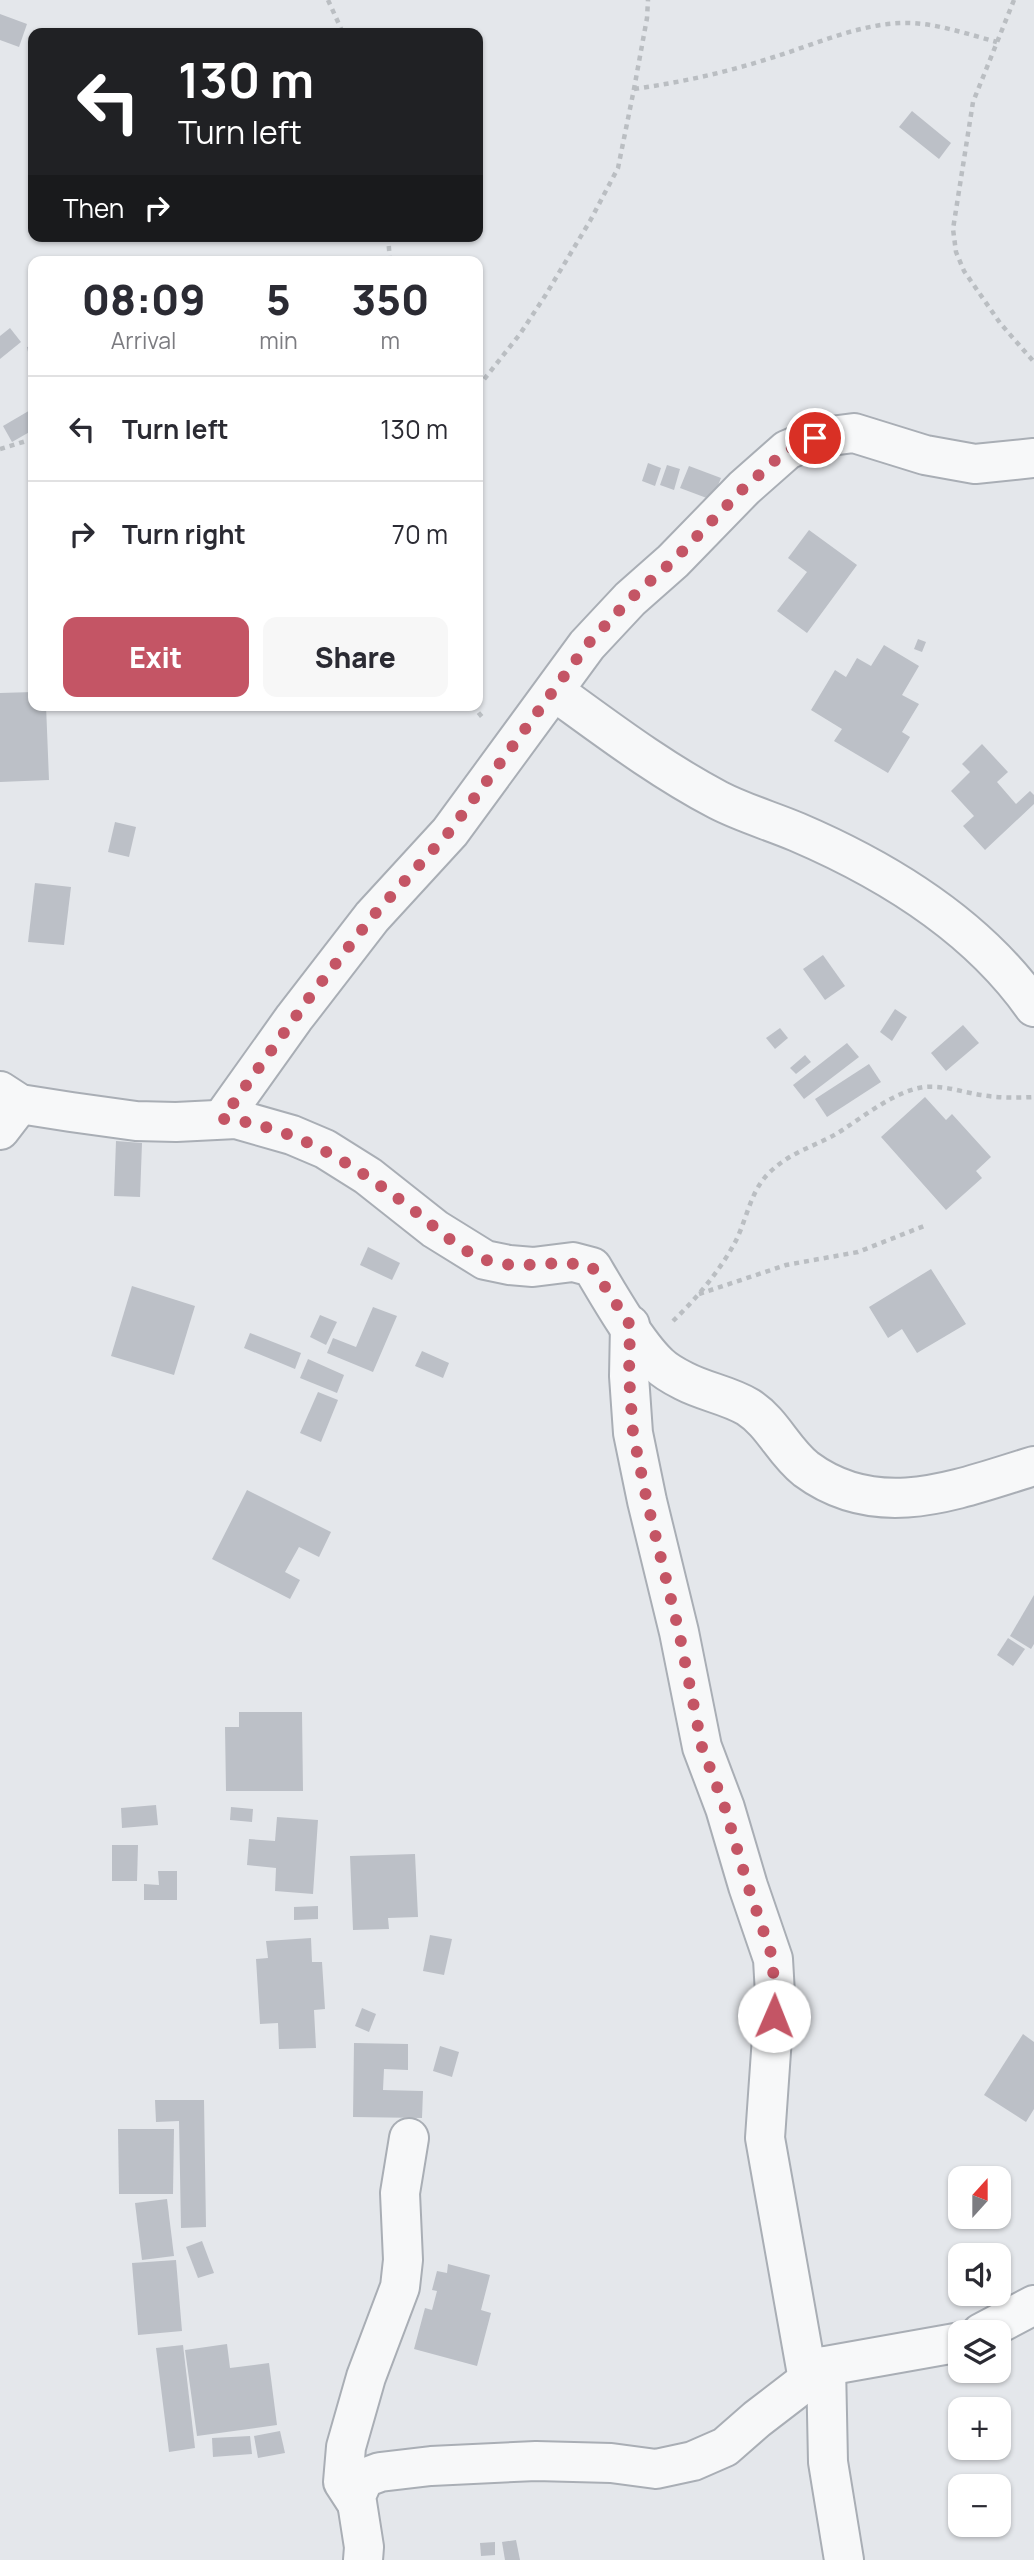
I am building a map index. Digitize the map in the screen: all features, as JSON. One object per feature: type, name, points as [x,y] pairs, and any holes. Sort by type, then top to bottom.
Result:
[{"type":"street","points":[[222,1119],[294,1018],[372,917],[450,831],[587,645],[630,599],[787,450],[815,438],[854,433],[925,455],[975,464],[1034,458]]},
{"type":"street","points":[[554,691],[626,745],[674,776],[721,802],[798,833],[896,882],[948,918],[986,950],[1015,981],[1034,1007]]},
{"type":"street","points":[[7,1108],[136,1121],[236,1119],[292,1135],[325,1149],[368,1176],[435,1229],[485,1260],[533,1267],[573,1262],[592,1267],[658,1365],[685,1381],[750,1409],[773,1430],[806,1469],[839,1488],[872,1497],[919,1498],[953,1491],[1034,1466]]},
{"type":"street","points":[[637,1337],[629,1376],[633,1433],[647,1501],[679,1632],[702,1747],[725,1808],[773,1959],[775,1994],[765,2138],[817,2373],[844,2560]]},
{"type":"street","points":[[356,2502],[343,2482],[346,2447],[366,2377],[400,2287],[403,2260],[400,2193],[409,2138]]},
{"type":"street","points":[[1006,2320],[1034,2305]]},
{"type":"street","points":[[363,2560],[364,2547],[356,2496],[363,2478],[380,2472],[405,2469],[536,2461],[611,2463],[656,2469],[693,2462],[725,2447],[817,2373],[948,2345]]},
{"type":"path","points":[[328,0],[341,28]]},
{"type":"path","points":[[483,381],[520,334],[590,221],[618,168],[647,18],[648,0]]},
{"type":"path","points":[[1014,0],[973,102],[953,229],[956,252],[964,271],[1000,323],[1034,362]]},
{"type":"path","points":[[634,89],[717,75],[804,46],[883,24],[906,23],[959,31],[996,42]]},
{"type":"path","points":[[0,449],[28,441]]},
{"type":"path","points":[[698,1294],[734,1246],[754,1194],[765,1176],[801,1149],[834,1136],[895,1098],[922,1087],[947,1088],[1014,1099],[1034,1097]]},
{"type":"path","points":[[637,1337],[698,1294],[786,1265],[858,1252],[924,1226]]},
{"type":"building","points":[[0,14],[27,24],[19,47],[0,40]]},
{"type":"building","points":[[912,111],[951,143],[939,159],[899,127]]},
{"type":"building","points":[[10,328],[21,342],[0,359],[0,336]]},
{"type":"building","points":[[28,411],[28,433],[12,442],[3,426]]},
{"type":"building","points":[[648,463],[661,468],[655,486],[642,481]]},
{"type":"building","points":[[667,465],[680,469],[674,490],[660,485]]},
{"type":"building","points":[[689,466],[721,478],[712,500],[680,488]]},
{"type":"building","points":[[809,530],[857,565],[807,633],[777,611],[807,572],[788,558]]},
{"type":"building","points":[[918,639],[926,642],[922,652],[914,649]]},
{"type":"building","points":[[884,645],[919,666],[902,695],[919,704],[902,732],[910,737],[888,773],[834,741],[842,729],[811,710],[835,670],[846,677],[857,658],[871,666]]},
{"type":"building","points":[[28,692],[28,711],[46,711],[49,780],[0,782],[0,693]]},
{"type":"building","points":[[982,744],[1008,772],[997,782],[1016,804],[1030,791],[1034,795],[1034,804],[985,850],[963,826],[974,816],[951,791],[970,772],[962,764]]},
{"type":"building","points":[[115,822],[136,827],[129,857],[108,852]]},
{"type":"building","points":[[35,883],[71,887],[64,945],[28,942]]},
{"type":"building","points":[[823,955],[845,986],[825,1000],[803,969]]},
{"type":"building","points":[[895,1009],[907,1017],[892,1041],[880,1032]]},
{"type":"building","points":[[963,1025],[979,1043],[946,1071],[931,1053]]},
{"type":"building","points":[[780,1028],[788,1038],[775,1049],[766,1038]]},
{"type":"building","points":[[847,1043],[859,1057],[804,1099],[793,1085]]},
{"type":"building","points":[[805,1055],[811,1062],[796,1074],[790,1068]]},
{"type":"building","points":[[869,1064],[881,1082],[827,1117],[815,1099]]},
{"type":"building","points":[[925,1097],[946,1120],[952,1114],[991,1157],[976,1171],[982,1178],[946,1210],[881,1137]]},
{"type":"building","points":[[116,1141],[142,1143],[140,1197],[114,1196]]},
{"type":"building","points":[[368,1247],[400,1263],[392,1280],[360,1265]]},
{"type":"building","points":[[931,1269],[966,1324],[917,1353],[902,1329],[888,1338],[869,1307]]},
{"type":"building","points":[[132,1286],[195,1306],[174,1375],[111,1356]]},
{"type":"building","points":[[373,1307],[397,1316],[373,1372],[327,1353],[333,1338],[356,1347]]},
{"type":"building","points":[[320,1315],[337,1322],[326,1345],[310,1337]]},
{"type":"building","points":[[250,1333],[301,1353],[295,1369],[244,1348]]},
{"type":"building","points":[[422,1351],[449,1363],[443,1378],[415,1366]]},
{"type":"building","points":[[308,1359],[344,1375],[337,1393],[300,1378]]},
{"type":"building","points":[[318,1392],[338,1400],[321,1442],[300,1433]]},
{"type":"building","points":[[247,1490],[331,1532],[319,1557],[299,1547],[285,1572],[300,1580],[290,1599],[212,1559]]},
{"type":"building","points":[[1034,1595],[1034,1644],[1031,1649],[1010,1636]]},
{"type":"building","points":[[1008,1638],[1025,1649],[1013,1666],[997,1655]]},
{"type":"building","points":[[239,1712],[302,1712],[303,1791],[226,1791],[225,1727],[239,1727]]},
{"type":"building","points":[[156,1805],[158,1825],[122,1828],[121,1808]]},
{"type":"building","points":[[231,1807],[253,1809],[252,1822],[230,1820]]},
{"type":"building","points":[[277,1817],[318,1820],[313,1894],[275,1891],[276,1868],[247,1865],[249,1839],[275,1841]]},
{"type":"building","points":[[112,1845],[138,1845],[137,1881],[112,1881]]},
{"type":"building","points":[[415,1854],[418,1917],[388,1918],[389,1929],[353,1930],[350,1856]]},
{"type":"building","points":[[158,1871],[177,1871],[177,1900],[144,1900],[144,1884],[159,1885]]},
{"type":"building","points":[[318,1906],[318,1919],[294,1920],[294,1907]]},
{"type":"building","points":[[430,1935],[452,1939],[444,1975],[423,1971]]},
{"type":"building","points":[[311,1938],[312,1962],[322,1962],[325,2009],[314,2010],[316,2048],[279,2049],[278,2023],[260,2024],[256,1959],[268,1958],[266,1941]]},
{"type":"building","points":[[362,2008],[376,2014],[369,2032],[355,2026]]},
{"type":"building","points":[[1023,2034],[1034,2042],[1034,2109],[1026,2122],[984,2095]]},
{"type":"building","points":[[354,2043],[408,2044],[408,2070],[384,2069],[383,2090],[423,2091],[422,2118],[353,2117]]},
{"type":"building","points":[[440,2046],[459,2052],[452,2077],[433,2071]]},
{"type":"building","points":[[155,2100],[204,2100],[206,2227],[181,2228],[179,2121],[156,2122]]},
{"type":"building","points":[[118,2129],[174,2129],[173,2194],[119,2194]]},
{"type":"building","points":[[167,2199],[174,2256],[142,2260],[135,2203]]},
{"type":"building","points":[[202,2241],[214,2273],[198,2278],[186,2247]]},
{"type":"building","points":[[176,2260],[182,2331],[138,2335],[132,2263]]},
{"type":"building","points":[[448,2264],[490,2275],[481,2310],[491,2313],[477,2366],[414,2349],[425,2308],[432,2310],[437,2291],[432,2290],[437,2271],[447,2273]]},
{"type":"building","points":[[227,2344],[230,2368],[269,2363],[277,2425],[197,2436],[185,2350]]},
{"type":"building","points":[[183,2345],[195,2448],[169,2452],[156,2348]]},
{"type":"building","points":[[280,2431],[285,2453],[258,2458],[254,2436]]},
{"type":"building","points":[[250,2436],[252,2454],[213,2457],[212,2438]]},
{"type":"building","points":[[516,2540],[520,2560],[505,2560],[502,2542]]},
{"type":"building","points":[[495,2542],[495,2555],[481,2556],[480,2543]]},
{"type":"route","points":[[774,2016],[773,1959],[725,1808],[702,1747],[679,1632],[647,1501],[633,1433],[629,1376],[630,1325],[592,1267],[573,1262],[533,1267],[485,1260],[435,1229],[368,1176],[325,1149],[292,1135],[236,1119],[222,1119],[294,1018],[372,917],[450,831],[587,645],[630,599],[673,561],[744,488],[787,450],[815,438]]}]
